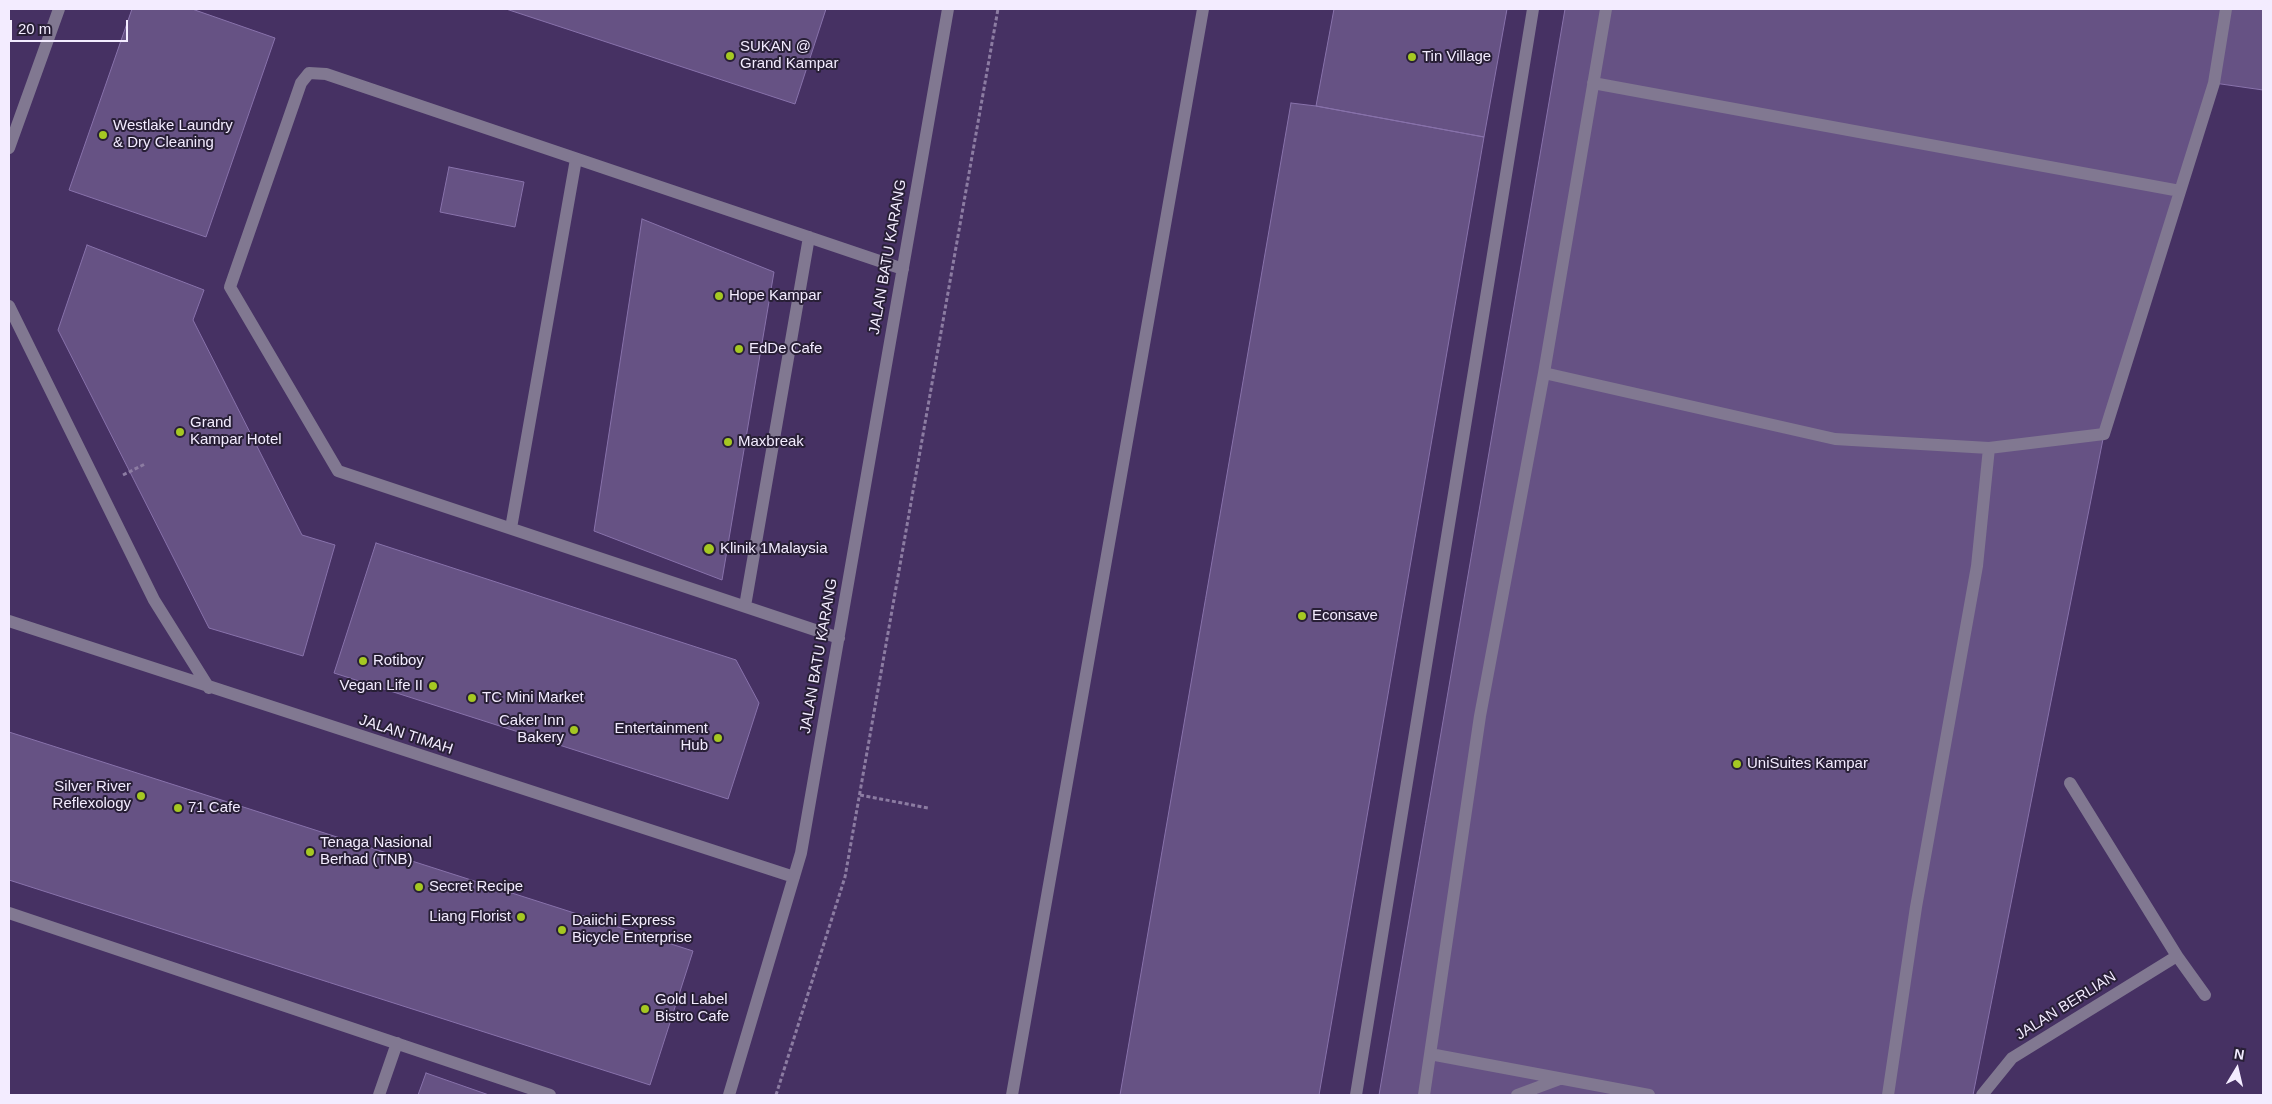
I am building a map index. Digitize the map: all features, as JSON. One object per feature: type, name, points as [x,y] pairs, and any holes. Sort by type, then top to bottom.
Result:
[{"type":"street","points":[[9,148],[58,9]]},
{"type":"street","name":"JALAN BATU KARANG","points":[[729,1095],[801,854],[948,9]]},
{"type":"street","points":[[1012,1095],[1202,9]]},
{"type":"street","points":[[1356,1095],[1533,9]]},
{"type":"street","points":[[1424,1095],[1480,716],[1544,373],[1606,9]]},
{"type":"street","points":[[1544,373],[1835,438],[1989,448],[2104,434],[2214,83],[2226,9]]},
{"type":"street","points":[[838,638],[338,471],[230,287],[301,83],[309,73],[326,74],[903,269]]},
{"type":"street","points":[[1594,83],[2180,191]]},
{"type":"street","points":[[511,528],[576,159]]},
{"type":"street","points":[[745,606],[808,237]]},
{"type":"street","points":[[9,306],[154,600],[209,688]]},
{"type":"street","points":[[1888,1095],[1918,898],[1977,566],[1989,448]]},
{"type":"street","name":"JALAN TIMAH","points":[[9,622],[794,877]]},
{"type":"street","points":[[2070,783],[2177,956],[2206,995]]},
{"type":"street","points":[[9,913],[550,1095]]},
{"type":"street","name":"JALAN BERLIAN","points":[[1982,1095],[2012,1058],[2177,956]]},
{"type":"street","points":[[379,1095],[397,1044]]},
{"type":"street","points":[[1430,1054],[1649,1095]]},
{"type":"street","points":[[1517,1095],[1560,1079]]},
{"type":"path","points":[[776,1095],[845,877],[998,9]]},
{"type":"path","points":[[860,795],[928,808]]},
{"type":"building","points":[[132,9],[192,9],[275,38],[206,237],[69,190]]},
{"type":"building","name":"SUKAN @ Grand Kampar","points":[[506,9],[826,9],[795,104]]},
{"type":"building","name":"Tin Village","points":[[1334,9],[1507,9],[1484,137],[1316,106]]},
{"type":"building","name":"UniSuites Kampar","points":[[1565,9],[2263,9],[2263,90],[2214,83],[2104,434],[1973,1095],[1379,1095]]},
{"type":"building","name":"Econsave","points":[[1291,103],[1484,137],[1319,1095],[1120,1095]]},
{"type":"building","points":[[449,167],[524,182],[515,227],[440,212]]},
{"type":"building","points":[[642,219],[774,272],[722,580],[594,531]]},
{"type":"building","name":"Grand Kampar Hotel","points":[[87,245],[204,290],[193,320],[302,535],[335,545],[303,656],[209,628],[58,330]]},
{"type":"building","points":[[376,543],[736,660],[759,703],[728,799],[334,673]]},
{"type":"building","points":[[9,732],[693,951],[650,1085],[9,880]]},
{"type":"building","points":[[426,1073],[489,1095],[418,1095]]},
{"type":"place","name":"SUKAN @ Grand Kampar","points":[[730,56]]},
{"type":"place","name":"Tin Village","points":[[1412,57]]},
{"type":"place","name":"Westlake Laundry & Dry Cleaning","points":[[103,135]]},
{"type":"place","name":"Hope Kampar","points":[[719,296]]},
{"type":"place","name":"EdDe Cafe","points":[[739,349]]},
{"type":"place","name":"Grand Kampar Hotel","points":[[180,432]]},
{"type":"place","name":"Maxbreak","points":[[728,442]]},
{"type":"place","name":"Klinik 1Malaysia","points":[[709,549]]},
{"type":"place","name":"Econsave","points":[[1302,616]]},
{"type":"place","name":"Rotiboy","points":[[363,661]]},
{"type":"place","name":"Vegan Life II","points":[[433,686]]},
{"type":"place","name":"TC Mini Market","points":[[472,698]]},
{"type":"place","name":"Caker Inn Bakery","points":[[574,730]]},
{"type":"place","name":"Entertainment Hub","points":[[718,738]]},
{"type":"place","name":"UniSuites Kampar","points":[[1737,764]]},
{"type":"place","name":"Silver River Reflexology","points":[[141,796]]},
{"type":"place","name":"71 Cafe","points":[[178,808]]},
{"type":"place","name":"Tenaga Nasional Berhad (TNB)","points":[[310,852]]},
{"type":"place","name":"Secret Recipe","points":[[419,887]]},
{"type":"place","name":"Liang Florist","points":[[521,917]]},
{"type":"place","name":"Daiichi Express Bicycle Enterprise","points":[[562,930]]},
{"type":"place","name":"Gold Label Bistro Cafe","points":[[645,1009]]}]
